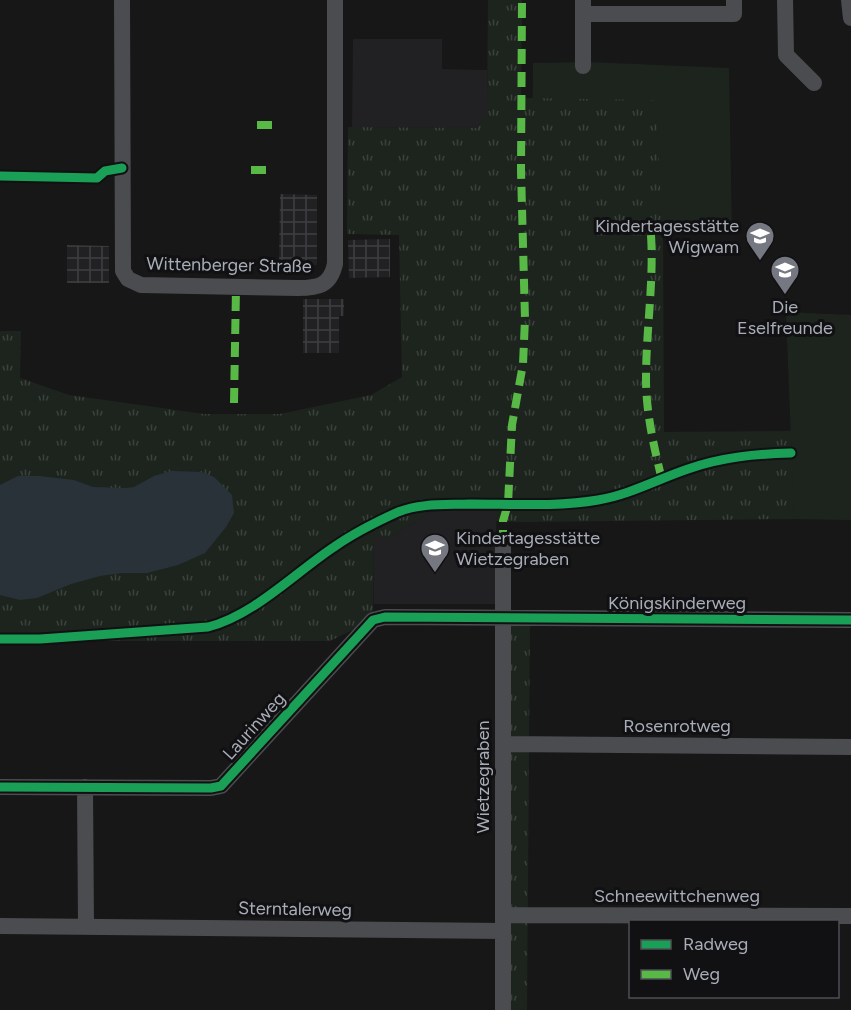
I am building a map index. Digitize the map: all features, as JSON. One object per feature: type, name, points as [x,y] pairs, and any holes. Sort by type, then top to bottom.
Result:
[{"type":"street","name":"Wittenberger Straße","points":[[122,0],[123,272],[128,279],[141,285],[311,288],[322,285],[332,276],[334,264],[335,0]]},
{"type":"street","points":[[583,66],[583,7],[734,15],[734,0]]},
{"type":"street","points":[[785,0],[786,55],[813,83]]},
{"type":"street","points":[[849,0],[851,18]]},
{"type":"street","name":"Wietzegraben","points":[[503,545],[503,1010]]},
{"type":"street","name":"Laurinweg","points":[[0,787],[211,788],[221,786],[373,620],[385,617],[503,618]]},
{"type":"street","name":"Königskinderweg","points":[[503,618],[851,620]]},
{"type":"street","name":"Rosenrotweg","points":[[503,744],[851,747]]},
{"type":"street","points":[[85,788],[86,926]]},
{"type":"street","name":"Schneewittchenweg","points":[[652,920],[851,916]]},
{"type":"street","name":"Schneewittchenweg","points":[[503,923],[629,920]]},
{"type":"street","name":"Sterntalerweg","points":[[0,926],[503,923]]},
{"type":"shaded area","points":[[353,39],[442,39],[442,69],[487,70],[487,116],[476,128],[352,127]]},
{"type":"shaded area","points":[[280,194],[317,195],[317,265],[279,264]]},
{"type":"shaded area","points":[[390,239],[390,277],[349,278],[348,240]]},
{"type":"shaded area","points":[[67,245],[109,246],[109,283],[67,283]]},
{"type":"shaded area","points":[[303,299],[344,299],[344,316],[339,316],[339,353],[303,353]]},
{"type":"shaded area","points":[[171,471],[202,472],[214,477],[232,495],[234,513],[205,553],[178,565],[147,573],[100,576],[71,584],[37,598],[20,600],[0,595],[0,485],[18,476],[39,476],[74,480],[93,487],[127,488]]},
{"type":"shaded area","name":"Kindertagesstätte Wietzegraben","points":[[437,508],[496,508],[497,604],[374,604],[374,537],[390,537]]},
{"type":"green space","points":[[488,0],[522,0],[521,98],[655,100],[663,234],[664,432],[791,431],[794,519],[523,522],[496,521],[496,508],[437,508],[390,537],[374,537],[373,620],[330,641],[0,641],[0,331],[21,331],[20,378],[69,395],[204,414],[280,414],[371,395],[402,377],[399,235],[347,234],[348,127],[476,128],[487,116]]},
{"type":"green space","points":[[587,62],[729,68],[732,233],[532,221],[533,63]]},
{"type":"green space","points":[[786,312],[851,315],[851,520],[794,519]]},
{"type":"green space","points":[[503,618],[530,618],[527,1010],[503,1010]]},
{"type":"marked path","points":[[503,545],[503,521],[508,504],[512,425],[523,364],[525,319],[521,171],[522,0]]},
{"type":"marked path","points":[[257,125],[275,125]]},
{"type":"marked path","points":[[251,170],[272,170]]},
{"type":"marked path","points":[[651,235],[646,392],[651,430],[662,480]]},
{"type":"marked path","points":[[234,403],[236,288]]},
{"type":"cycle path","points":[[0,176],[97,178],[105,171],[122,168]]},
{"type":"cycle path","points":[[0,639],[40,639],[208,627],[225,621],[258,603],[357,532],[407,509],[433,505],[551,504],[598,500],[621,494],[688,469],[726,459],[791,453]]},
{"type":"cycle path","points":[[0,787],[211,788],[221,786],[373,620],[385,617],[851,620]]},
{"type":"place","name":"Kindertagesstätte Wigwam","points":[[760,262]]},
{"type":"place","name":"Die Eselfreunde","points":[[785,296]]},
{"type":"place","name":"Kindertagesstätte Wietzegraben","points":[[435,574]]}]
